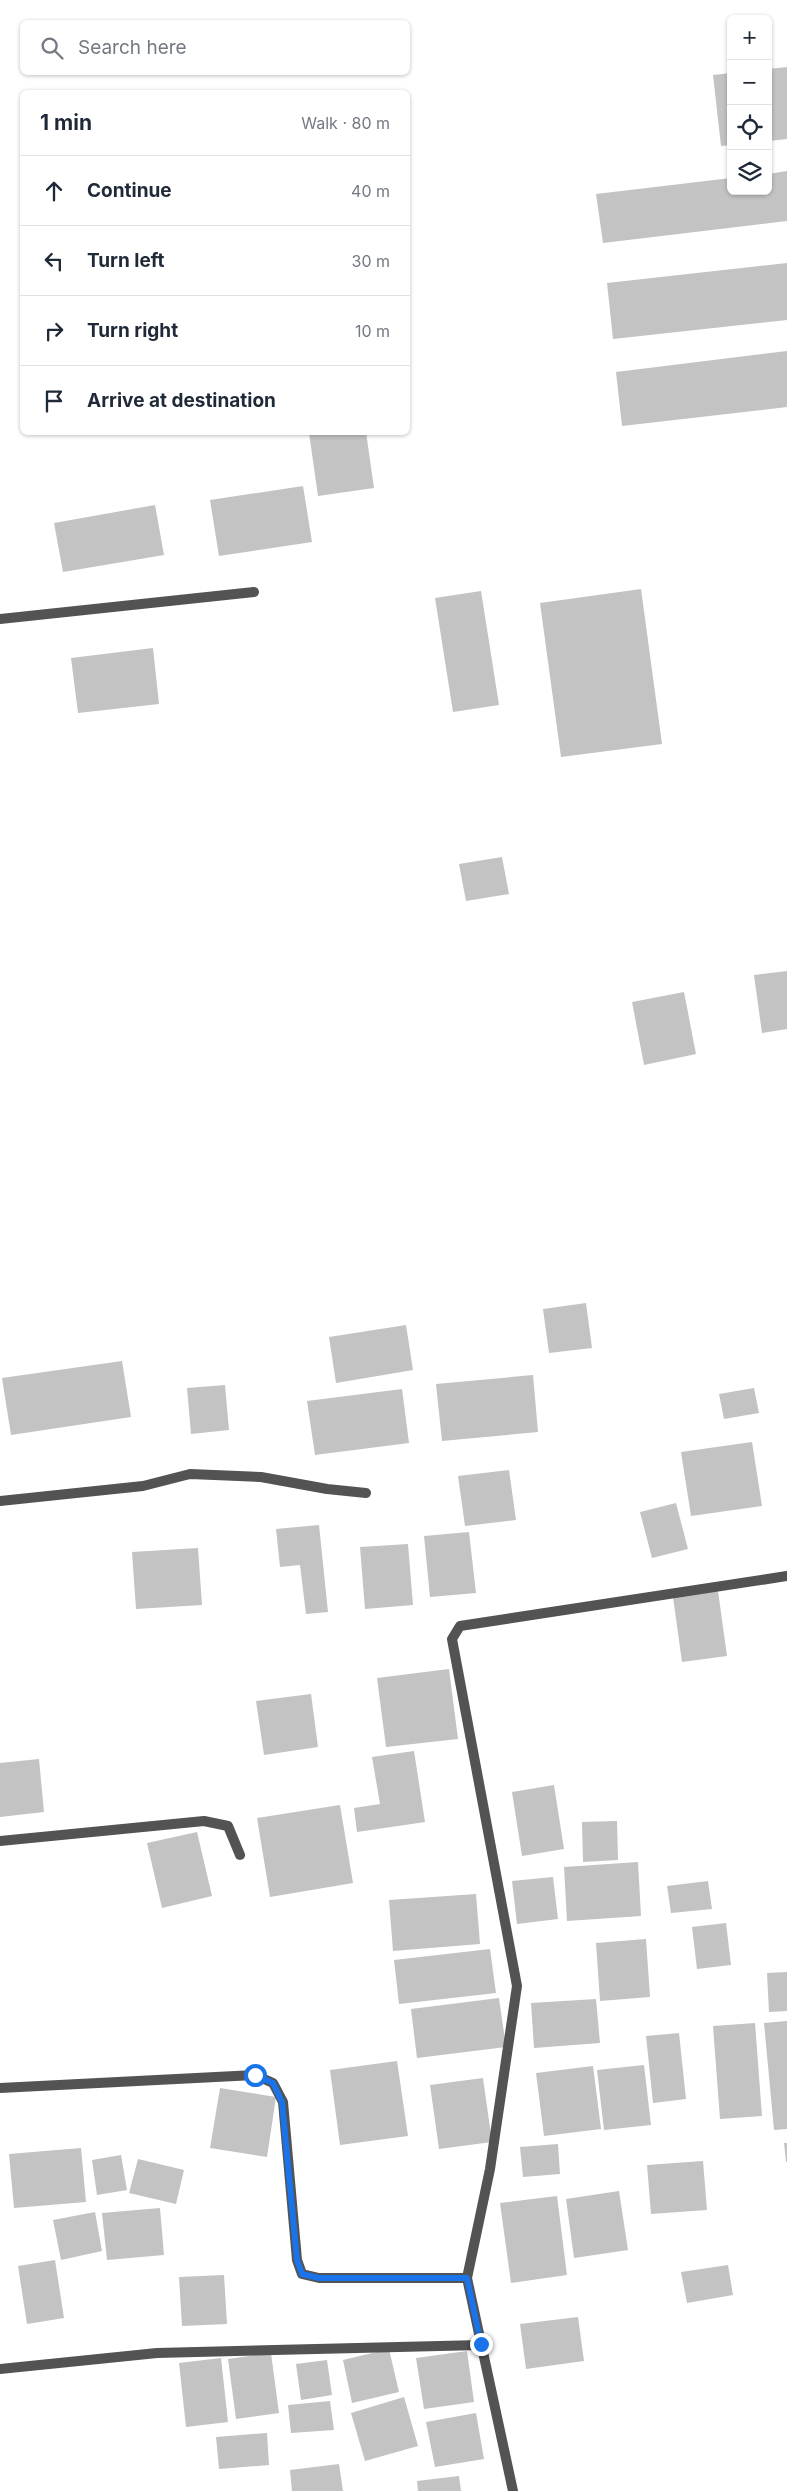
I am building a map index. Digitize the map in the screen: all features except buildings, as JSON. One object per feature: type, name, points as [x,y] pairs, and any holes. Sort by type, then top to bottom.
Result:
[{"type":"street","points":[[0,619],[254,592]]},
{"type":"street","points":[[0,1501],[143,1486],[190,1474],[261,1477],[327,1489],[366,1493]]},
{"type":"street","points":[[512,2491],[467,2278],[490,2169],[517,1986],[452,1639],[460,1626],[787,1576]]},
{"type":"street","points":[[0,1841],[204,1821],[228,1826],[240,1855]]},
{"type":"street","points":[[0,2088],[255,2075],[273,2083],[282,2102],[297,2260],[302,2274],[319,2278],[467,2278]]},
{"type":"street","points":[[0,2369],[157,2352],[481,2344]]},
{"type":"route","points":[[255,2075],[273,2083],[282,2102],[297,2260],[302,2274],[319,2278],[467,2278],[481,2344]]}]
